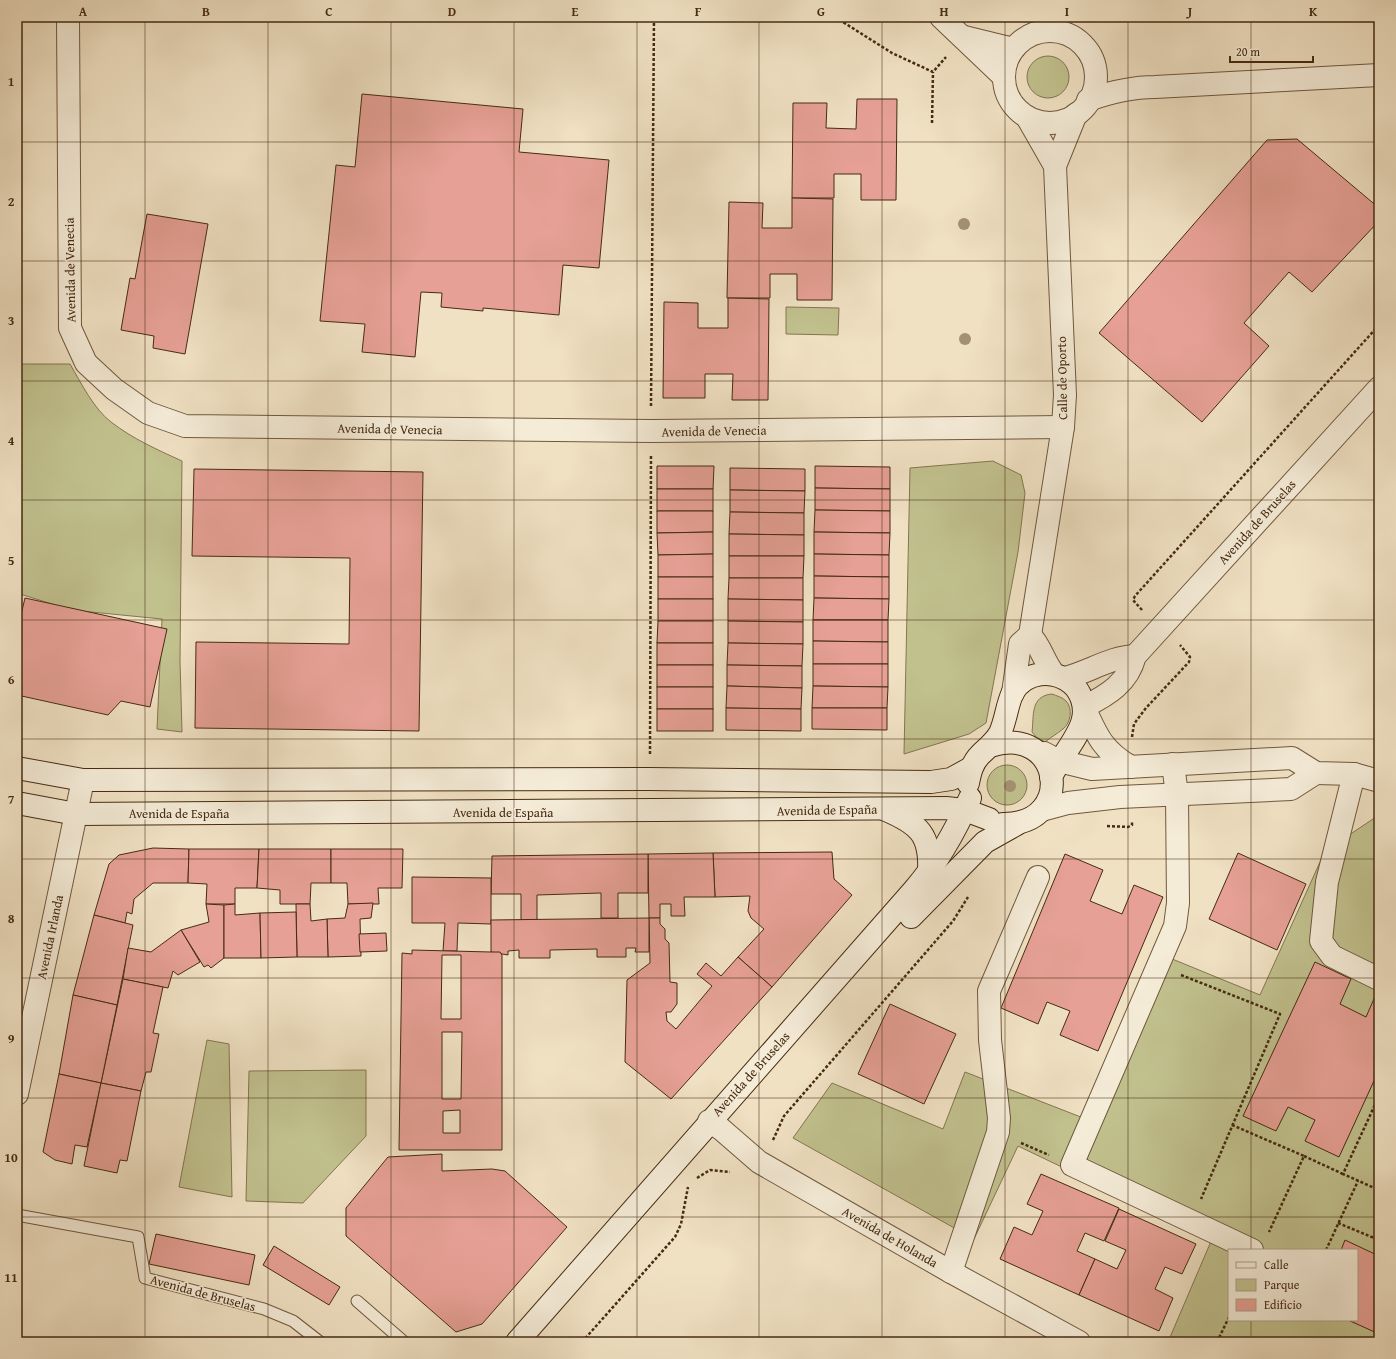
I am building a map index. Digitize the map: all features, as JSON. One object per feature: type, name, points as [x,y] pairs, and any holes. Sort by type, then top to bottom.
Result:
[{"type":"street","name":"Avenida de Venecia","points":[[68,17],[70,328],[86,363],[120,393],[148,413],[185,426],[651,431],[1063,427]]},
{"type":"street","points":[[941,17],[1004,77]]},
{"type":"street","points":[[1045,31],[1061,17]]},
{"type":"street","points":[[1072,17],[1075,38]]},
{"type":"street","points":[[1134,87],[1111,77],[1093,62],[1083,45],[1075,38],[1060,32],[1045,31],[1033,34],[1022,40],[1013,49],[1007,60],[1004,77],[1009,98],[1017,109],[1027,117],[1040,122],[1053,122],[1066,120],[1082,107],[1110,92],[1134,87],[1379,75]]},
{"type":"street","points":[[963,37],[1013,49]]},
{"type":"street","points":[[1082,107],[1095,83],[1093,62]]},
{"type":"street","name":"Calle de Oporto","points":[[990,746],[1000,733],[1013,693],[1020,644],[1030,636],[1063,427],[1065,396],[1055,166],[1082,107]]},
{"type":"street","name":"Calle de Oporto","points":[[1027,117],[1055,166]]},
{"type":"street","name":"Avenida de Bruselas","points":[[1084,707],[1109,694],[1131,670],[1135,656],[1379,388]]},
{"type":"street","points":[[1030,636],[1038,643],[1044,660],[1060,676],[1074,686],[1081,696],[1094,731],[1105,748],[1115,758],[1131,767]]},
{"type":"street","points":[[1013,693],[1021,683],[1030,677],[1042,673],[1060,676],[1083,674],[1121,656],[1135,656]]},
{"type":"street","points":[[1084,707],[1083,719],[1079,730],[1055,769],[1049,798],[1042,810],[1031,820],[1017,824],[1003,824],[989,819],[968,803],[968,783],[971,768],[979,756],[990,746],[1004,742],[1018,742],[1032,747],[1043,756],[1050,770],[1055,769],[1092,769],[1292,758],[1316,773],[1354,774],[1379,781]]},
{"type":"street","points":[[1173,764],[1177,794],[1178,903],[1175,926],[1072,1165],[1191,1222],[1260,1243]]},
{"type":"street","name":"Avenida de España","points":[[17,768],[83,780],[649,779],[802,782],[931,782],[951,779],[971,768]]},
{"type":"street","points":[[1042,810],[1068,803],[1120,797],[1291,789],[1316,773]]},
{"type":"street","points":[[1354,774],[1327,882],[1321,941],[1332,956],[1379,979]]},
{"type":"street","name":"Avenida Irlanda","points":[[17,1094],[83,780]]},
{"type":"street","name":"Avenida de España","points":[[17,803],[76,814],[796,811],[883,809],[968,803]]},
{"type":"street","name":"Avenida de Bruselas","points":[[532,1342],[929,872],[949,842],[968,803]]},
{"type":"street","points":[[883,809],[907,819],[916,826],[928,846],[929,872]]},
{"type":"street","name":"Avenida de Bruselas","points":[[517,1342],[715,1125],[929,897],[985,842],[1017,824]]},
{"type":"street","points":[[951,1272],[998,1132],[998,1118],[990,1040],[989,991],[1038,877]]},
{"type":"street","name":"Avenida de Holanda","points":[[715,1125],[759,1162],[951,1272],[1079,1342]]},
{"type":"lane","name":"Avenida de Bruselas","points":[[17,1214],[138,1237],[145,1278],[264,1309],[292,1321],[320,1342]]},
{"type":"lane","points":[[357,1301],[404,1342]]},
{"type":"path","points":[[649,779],[654,17]]},
{"type":"path","points":[[835,17],[892,53],[933,72]]},
{"type":"path","points":[[932,123],[933,72],[963,37]]},
{"type":"path","points":[[1158,966],[1280,1014],[1191,1222]]},
{"type":"path","points":[[1343,1174],[1379,1096]]},
{"type":"path","points":[[1232,1125],[1379,1190]]},
{"type":"path","points":[[998,1132],[1072,1165]]},
{"type":"path","points":[[1260,1243],[1304,1156]]},
{"type":"path","points":[[1326,1249],[1358,1181]]},
{"type":"path","points":[[1338,1223],[1379,1240]]},
{"type":"path","points":[[1217,1342],[1228,1319]]},
{"type":"green space","points":[[1044,56],[1052,56],[1060,59],[1066,65],[1069,77],[1066,89],[1060,95],[1052,98],[1044,98],[1036,95],[1030,89],[1027,81],[1027,73],[1030,65],[1036,59]]},
{"type":"green space","points":[[786,307],[839,308],[838,335],[786,334]]},
{"type":"green space","points":[[17,364],[70,364],[93,403],[105,417],[137,439],[182,461],[180,661],[182,732],[157,729],[162,619],[71,610],[17,593]]},
{"type":"green space","points":[[993,461],[1021,475],[1025,493],[1018,552],[986,723],[969,734],[904,754],[910,468]]},
{"type":"green space","points":[[1052,694],[1066,701],[1070,707],[1070,715],[1066,726],[1045,742],[1037,738],[1032,732],[1033,713],[1034,708],[1040,699]]},
{"type":"green space","points":[[1007,765],[1015,767],[1021,771],[1025,777],[1027,785],[1025,793],[1021,799],[1015,803],[1007,805],[999,803],[993,799],[989,793],[987,785],[989,777],[993,771],[999,767]]},
{"type":"green space","points":[[1379,815],[1379,1342],[1168,1342],[1212,1239],[1018,1146],[974,1239],[793,1138],[832,1083],[943,1129],[965,1072],[1086,1119],[1160,954],[1260,995],[1325,851]]},
{"type":"green space","points":[[207,1040],[229,1044],[232,1197],[179,1187]]},
{"type":"green space","points":[[366,1070],[366,1136],[303,1203],[246,1201],[249,1071]]},
{"type":"building","points":[[362,94],[523,109],[519,152],[609,160],[599,268],[563,265],[559,315],[483,308],[483,311],[441,307],[442,293],[421,292],[415,357],[362,352],[365,324],[320,321],[336,165],[355,167]]},
{"type":"building","points":[[857,99],[897,99],[896,200],[861,200],[861,174],[834,174],[834,198],[792,198],[793,103],[827,103],[826,128],[856,129]]},
{"type":"building","points":[[1297,139],[1379,208],[1379,221],[1312,292],[1289,272],[1244,323],[1269,346],[1202,422],[1099,333],[1267,140]]},
{"type":"building","points":[[792,198],[833,199],[832,300],[797,300],[797,274],[770,274],[770,298],[727,298],[729,202],[763,203],[762,228],[792,228]]},
{"type":"building","points":[[147,214],[208,224],[185,354],[153,348],[154,336],[121,330],[130,278],[135,279]]},
{"type":"building","points":[[728,298],[769,299],[768,400],[732,400],[733,374],[705,374],[705,398],[663,398],[664,302],[698,303],[698,328],[728,328]]},
{"type":"building","points":[[657,466],[714,466],[713,489],[657,489]]},
{"type":"building","points":[[815,466],[890,467],[890,489],[815,488]]},
{"type":"building","points":[[730,468],[805,469],[805,491],[730,490]]},
{"type":"building","points":[[194,469],[423,472],[419,731],[195,728],[196,642],[349,644],[350,558],[192,556]]},
{"type":"building","points":[[815,488],[890,489],[890,511],[815,510]]},
{"type":"building","points":[[657,489],[713,489],[713,511],[657,511]]},
{"type":"building","points":[[730,490],[805,491],[804,513],[730,512]]},
{"type":"building","points":[[815,510],[890,511],[890,533],[814,532]]},
{"type":"building","points":[[657,511],[713,511],[713,532],[657,533]]},
{"type":"building","points":[[730,512],[804,513],[804,535],[729,534]]},
{"type":"building","points":[[713,532],[713,554],[658,555],[657,533]]},
{"type":"building","points":[[814,532],[890,533],[889,555],[814,554]]},
{"type":"building","points":[[729,534],[804,535],[804,556],[729,556]]},
{"type":"building","points":[[713,554],[713,577],[658,577],[658,555]]},
{"type":"building","points":[[814,554],[889,555],[889,577],[814,576]]},
{"type":"building","points":[[729,556],[804,556],[803,578],[729,578]]},
{"type":"building","points":[[814,576],[889,577],[889,599],[814,598]]},
{"type":"building","points":[[658,577],[713,577],[713,599],[658,599]]},
{"type":"building","points":[[729,578],[803,578],[803,600],[728,599]]},
{"type":"building","points":[[25,598],[167,629],[150,707],[121,701],[108,715],[17,695],[17,619],[20,619]]},
{"type":"building","points":[[814,598],[889,599],[888,620],[813,620]]},
{"type":"building","points":[[658,599],[713,599],[713,621],[658,621]]},
{"type":"building","points":[[728,599],[803,600],[803,622],[728,621]]},
{"type":"building","points":[[813,620],[888,620],[888,642],[813,641]]},
{"type":"building","points":[[658,621],[713,621],[713,643],[657,643]]},
{"type":"building","points":[[728,621],[803,622],[803,644],[728,643]]},
{"type":"building","points":[[813,641],[888,642],[888,664],[813,664]]},
{"type":"building","points":[[657,643],[713,643],[713,665],[657,665]]},
{"type":"building","points":[[728,643],[803,644],[802,666],[727,665]]},
{"type":"building","points":[[813,664],[888,664],[888,687],[813,686]]},
{"type":"building","points":[[657,665],[713,665],[713,687],[657,687]]},
{"type":"building","points":[[727,665],[802,666],[802,688],[727,686]]},
{"type":"building","points":[[727,686],[802,688],[801,709],[726,708]]},
{"type":"building","points":[[813,686],[888,687],[887,708],[812,708]]},
{"type":"building","points":[[657,687],[713,687],[713,709],[657,709]]},
{"type":"building","points":[[726,708],[801,709],[801,731],[726,730]]},
{"type":"building","points":[[812,708],[887,708],[887,730],[812,729]]},
{"type":"building","points":[[657,709],[713,709],[713,731],[657,731]]},
{"type":"building","points":[[153,848],[189,849],[188,883],[153,883],[134,899],[132,914],[127,912],[125,923],[94,915],[109,864],[119,855]]},
{"type":"building","points":[[189,849],[259,849],[257,888],[235,888],[235,904],[206,904],[207,884],[188,883]]},
{"type":"building","points":[[259,849],[331,849],[331,883],[311,883],[310,904],[280,904],[280,890],[257,888]]},
{"type":"building","points":[[331,849],[403,849],[402,888],[378,888],[379,904],[348,904],[347,883],[331,883]]},
{"type":"building","points":[[832,852],[834,879],[852,895],[772,987],[738,957],[764,929],[751,918],[748,911],[750,896],[715,897],[713,853]]},
{"type":"building","points":[[713,853],[715,897],[684,897],[685,916],[671,916],[671,904],[660,904],[660,918],[649,918],[648,854]]},
{"type":"building","points":[[1238,853],[1306,884],[1277,950],[1209,919]]},
{"type":"building","points":[[648,854],[648,893],[618,893],[618,918],[601,918],[601,893],[537,895],[537,920],[521,920],[521,894],[491,894],[492,856]]},
{"type":"building","points":[[1065,854],[1103,870],[1090,901],[1122,914],[1134,885],[1163,897],[1098,1051],[1060,1035],[1070,1011],[1047,1002],[1038,1024],[1001,1008]]},
{"type":"building","points":[[412,877],[491,878],[491,924],[458,923],[457,951],[443,951],[445,923],[412,923]]},
{"type":"building","points":[[373,903],[371,918],[360,919],[361,956],[328,957],[327,919],[345,918],[348,904]]},
{"type":"building","points":[[206,904],[224,905],[224,958],[211,968],[208,965],[204,967],[181,930],[209,922]]},
{"type":"building","points":[[235,904],[235,915],[260,913],[261,958],[224,958],[224,905]]},
{"type":"building","points":[[296,904],[310,904],[311,921],[327,919],[328,957],[297,957]]},
{"type":"building","points":[[296,912],[297,957],[261,958],[260,913]]},
{"type":"building","points":[[94,915],[133,925],[117,1005],[73,995]]},
{"type":"building","points":[[649,918],[660,918],[660,924],[665,929],[665,939],[669,943],[670,982],[677,983],[677,1004],[671,1012],[666,1012],[667,1021],[676,1029],[712,986],[697,974],[706,963],[721,976],[738,957],[772,987],[671,1099],[625,1062],[627,980],[650,963]]},
{"type":"building","points":[[649,918],[649,952],[635,952],[636,948],[626,948],[626,957],[597,957],[597,949],[550,950],[550,958],[519,958],[519,950],[508,951],[508,955],[491,952],[491,920]]},
{"type":"building","points":[[181,930],[200,962],[178,975],[173,971],[168,988],[123,979],[128,948],[151,952]]},
{"type":"building","points":[[386,933],[387,951],[360,952],[359,934]]},
{"type":"building","points":[[412,950],[500,952],[502,955],[502,1150],[399,1150],[402,953],[412,954]],"holes":[[[442,955],[461,955],[461,1019],[441,1019]],[[442,1032],[462,1032],[461,1099],[442,1099]],[[460,1110],[460,1133],[443,1133],[443,1111]]]},
{"type":"building","points":[[1315,962],[1351,979],[1340,1004],[1366,1017],[1377,992],[1379,993],[1379,1070],[1339,1157],[1305,1141],[1315,1120],[1288,1107],[1276,1131],[1243,1116]]},
{"type":"building","points":[[123,979],[163,987],[153,1033],[159,1034],[151,1072],[146,1072],[141,1091],[101,1083]]},
{"type":"building","points":[[73,995],[117,1005],[101,1083],[59,1074]]},
{"type":"building","points":[[890,1004],[956,1034],[924,1104],[858,1074]]},
{"type":"building","points":[[59,1074],[101,1083],[87,1147],[75,1145],[72,1164],[55,1160],[43,1152]]},
{"type":"building","points":[[101,1083],[141,1091],[127,1161],[120,1160],[117,1173],[84,1166]]},
{"type":"building","points":[[442,1154],[442,1171],[492,1169],[505,1171],[567,1227],[482,1324],[456,1332],[346,1236],[346,1208],[388,1157]]},
{"type":"building","points":[[1041,1174],[1119,1208],[1104,1241],[1085,1233],[1077,1251],[1095,1259],[1079,1295],[1000,1259],[1014,1227],[1032,1235],[1043,1211],[1027,1204]]},
{"type":"building","points":[[1119,1209],[1196,1244],[1182,1274],[1165,1267],[1155,1289],[1173,1298],[1159,1331],[1079,1295],[1095,1259],[1117,1269],[1126,1250],[1105,1241]]},
{"type":"building","points":[[156,1234],[255,1255],[249,1285],[149,1264]]},
{"type":"building","points":[[1345,1240],[1379,1256],[1379,1334],[1350,1321],[1358,1321],[1358,1249],[1341,1249]]},
{"type":"building","points":[[274,1246],[340,1287],[329,1305],[263,1265]]}]
